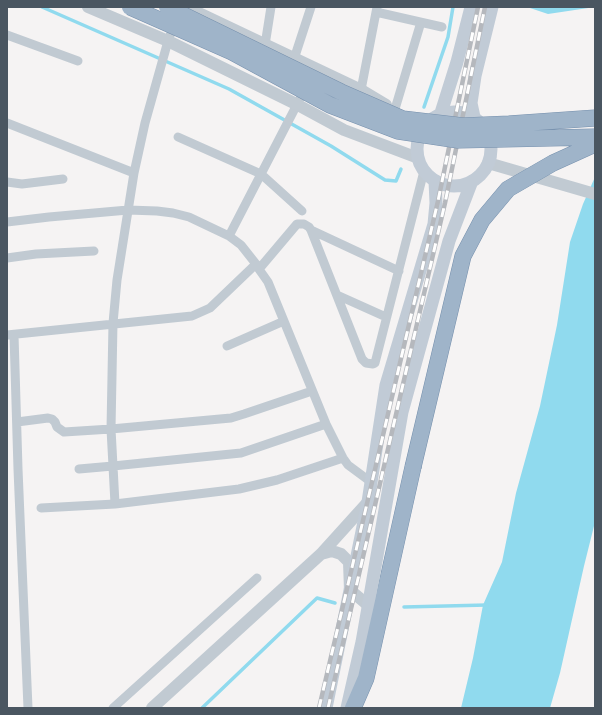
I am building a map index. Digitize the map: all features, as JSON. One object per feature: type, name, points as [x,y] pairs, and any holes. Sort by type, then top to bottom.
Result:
[{"type":"highway","points":[[130,7],[232,52],[330,106],[398,131],[458,140],[595,137]]},
{"type":"highway","points":[[167,7],[340,92],[403,119],[463,126],[595,118]]},
{"type":"highway","points":[[353,708],[366,678],[413,467],[463,256],[482,220],[508,189],[553,163],[595,144]]},
{"type":"main road","points":[[436,117],[457,62],[471,7]]},
{"type":"main road","points":[[474,117],[471,103],[475,76],[492,7]]},
{"type":"main road","points":[[460,112],[474,117],[484,127],[490,140],[491,155],[486,169],[476,179],[463,185],[448,186],[435,181],[424,171],[418,158],[418,143],[423,129],[436,117],[446,113],[460,112]]},
{"type":"main road","points":[[326,708],[368,502],[386,385],[434,224],[436,203],[435,181]]},
{"type":"main road","points":[[347,708],[369,606],[402,412],[449,241],[472,181]]},
{"type":"street","points":[[88,7],[166,47],[294,109],[418,158]]},
{"type":"street","points":[[115,504],[111,429],[113,324],[117,280],[134,173],[145,123],[166,47],[181,7]]},
{"type":"street","points":[[186,7],[361,90],[388,106],[395,109],[436,117]]},
{"type":"street","points":[[265,45],[271,7]]},
{"type":"street","points":[[294,59],[311,7]]},
{"type":"street","points":[[361,90],[377,9],[442,27]]},
{"type":"street","points":[[395,109],[421,22]]},
{"type":"street","points":[[7,36],[78,61]]},
{"type":"street","points":[[229,236],[315,69]]},
{"type":"street","points":[[7,123],[134,173]]},
{"type":"street","points":[[178,137],[261,174],[302,211]]},
{"type":"street","points":[[488,163],[595,194]]},
{"type":"street","points":[[311,230],[362,359],[370,365],[375,363],[424,171]]},
{"type":"street","points":[[7,182],[22,184],[63,179]]},
{"type":"street","points":[[7,222],[128,210],[157,211],[189,217],[229,236],[241,245],[258,266],[268,282],[326,424],[343,458],[348,466],[371,482]]},
{"type":"street","points":[[28,708],[17,422],[11,335],[192,316],[201,313],[210,308],[258,266],[296,224],[304,224],[311,230],[399,270]]},
{"type":"street","points":[[7,258],[36,254],[94,251]]},
{"type":"street","points":[[337,295],[386,317]]},
{"type":"street","points":[[226,346],[284,321]]},
{"type":"street","points":[[17,422],[48,418],[55,422],[57,427],[64,432],[231,418],[312,391]]},
{"type":"street","points":[[79,469],[241,454],[326,424]]},
{"type":"street","points":[[41,508],[115,504],[258,485],[343,458]]},
{"type":"street","points":[[152,708],[321,554],[368,502]]},
{"type":"street","points":[[321,554],[332,551],[341,554],[349,562],[350,590],[369,606]]},
{"type":"street","points":[[113,708],[257,578]]},
{"type":"water","points":[[527,7],[595,7],[548,14]]},
{"type":"water","points":[[595,177],[595,522],[560,673],[550,708],[461,708],[473,658],[483,605],[502,562],[516,493],[540,406],[557,325],[570,242],[583,204]]},
{"type":"waterway","points":[[42,7],[229,89],[331,146],[385,180],[396,181],[401,169]]},
{"type":"waterway","points":[[424,107],[448,37],[453,7]]},
{"type":"waterway","points":[[202,708],[317,598],[335,603]]},
{"type":"waterway","points":[[404,607],[487,605]]},
{"type":"railway","points":[[319,708],[438,201],[478,7]]},
{"type":"railway","points":[[328,708],[445,203],[485,7]]}]
